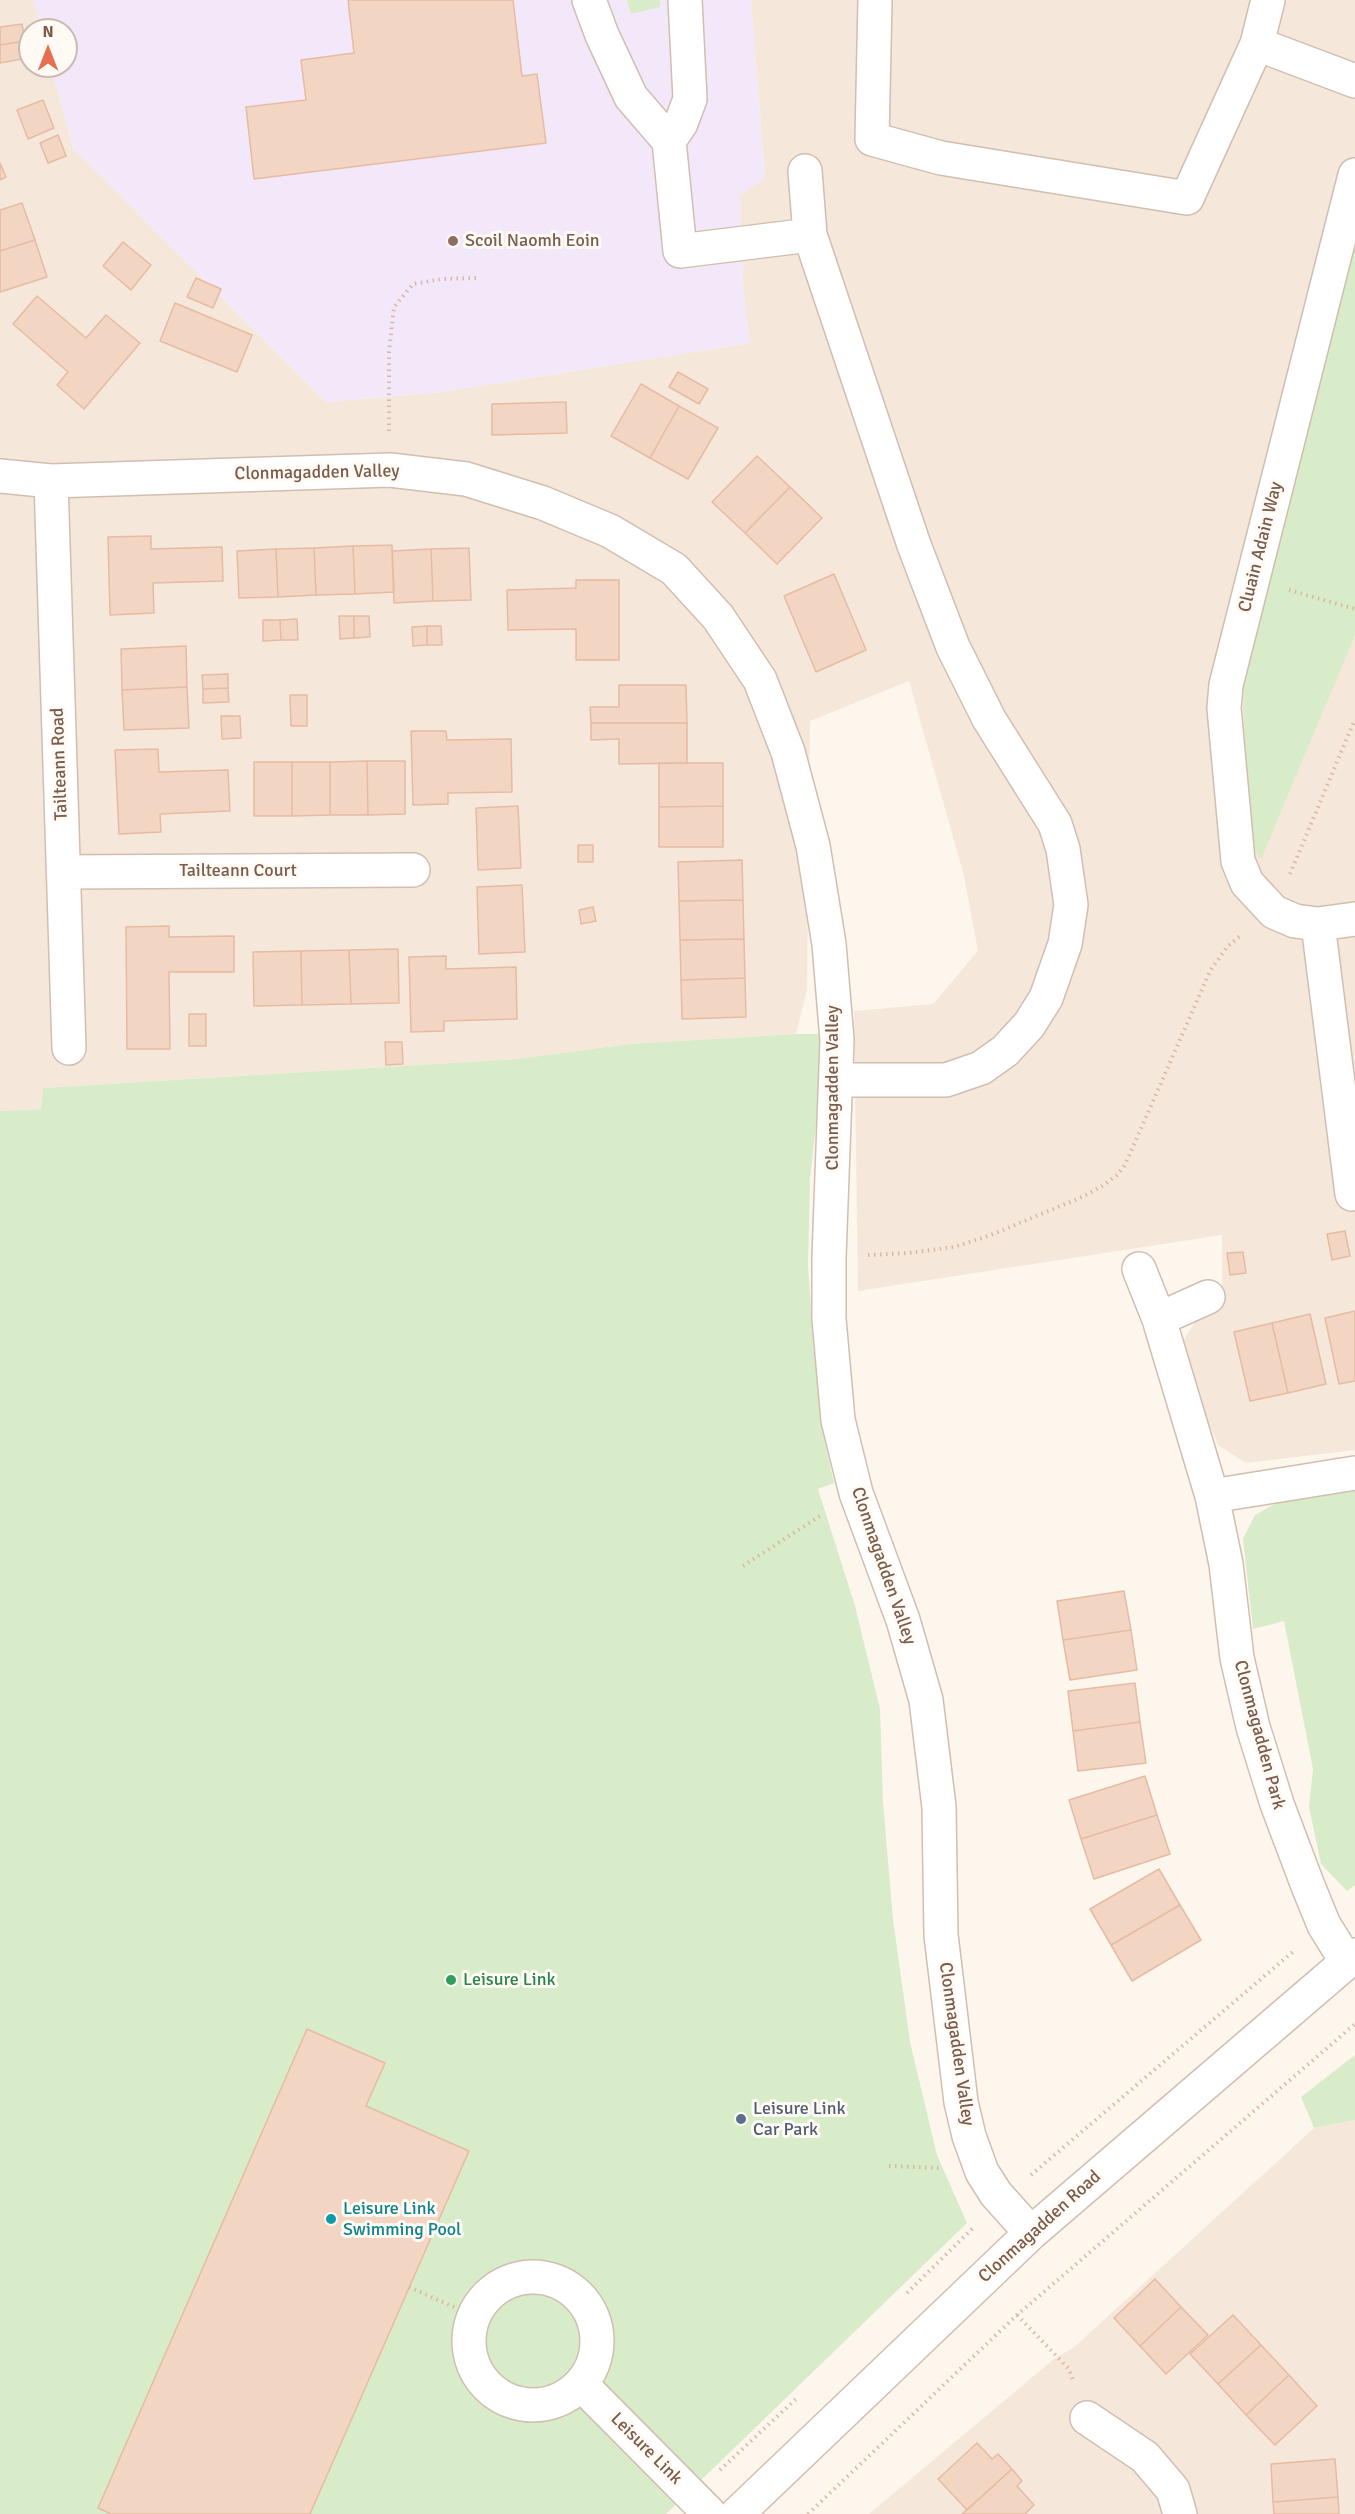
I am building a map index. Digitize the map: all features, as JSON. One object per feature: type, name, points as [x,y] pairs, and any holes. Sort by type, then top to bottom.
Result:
[{"type":"street","points":[[589,0],[602,35],[631,97],[669,141],[680,251],[810,235]]},
{"type":"street","points":[[669,141],[681,123],[690,99],[685,0]]},
{"type":"street","points":[[875,0],[872,139],[941,158],[1187,198],[1257,44],[1269,0]]},
{"type":"street","points":[[1257,44],[1355,81]]},
{"type":"street","points":[[805,171],[810,235],[914,545],[953,647],[989,719],[1055,824],[1063,849],[1071,905],[1065,944],[1046,998],[1029,1025],[1005,1051],[981,1068],[946,1080],[836,1080]]},
{"type":"street","name":"Cluain Adain Way","points":[[1274,912],[1247,882],[1238,861],[1224,708],[1226,685],[1355,176]]},
{"type":"street","name":"Clonmagadden Valley","points":[[0,476],[51,481],[390,470],[466,480],[543,502],[610,531],[674,569],[718,617],[760,680],[788,752],[813,846],[829,944],[837,1040],[829,1319],[838,1420],[856,1493],[903,1620],[926,1700],[939,1807],[941,1935],[961,2102],[969,2136],[982,2172],[996,2194],[1031,2233]]},
{"type":"street","name":"Tailteann Road","points":[[51,481],[69,1048]]},
{"type":"street","name":"Tailteann Court","points":[[64,872],[413,870]]},
{"type":"street","points":[[1274,912],[1295,921],[1318,924],[1355,919]]},
{"type":"street","points":[[1318,924],[1352,1194]]},
{"type":"street","name":"Clonmagadden Park","points":[[1139,1269],[1159,1319],[1212,1496],[1226,1564],[1238,1658],[1253,1727],[1277,1804],[1324,1924],[1351,1959]]},
{"type":"street","points":[[1159,1319],[1208,1297]]},
{"type":"street","points":[[1212,1496],[1355,1473]]},
{"type":"street","name":"Clonmagadden Road","points":[[737,2514],[1031,2233],[1351,1959]]},
{"type":"street","points":[[541,2277],[561,2283],[578,2294],[590,2310],[596,2328],[597,2348],[592,2368],[581,2384],[566,2397],[547,2404],[527,2405],[507,2400],[490,2390],[478,2374],[470,2355],[469,2336],[474,2316],[485,2298],[501,2285],[521,2278],[541,2277]]},
{"type":"street","name":"Leisure Link","points":[[581,2384],[710,2514]]},
{"type":"street","points":[[1087,2418],[1145,2457],[1173,2490],[1180,2514]]},
{"type":"path","points":[[390,470],[389,352],[394,307],[413,284],[442,279],[476,278]]},
{"type":"path","points":[[1252,579],[1355,609]]},
{"type":"path","points":[[829,1257],[908,1253],[954,1247],[991,1235],[1082,1197],[1111,1180],[1125,1165],[1210,971],[1237,937],[1269,920],[1274,912],[1355,719]]},
{"type":"path","points":[[743,1566],[856,1493]]},
{"type":"path","points":[[808,2514],[1017,2315],[1355,2024]]},
{"type":"path","points":[[409,2287],[474,2316]]},
{"type":"path","points":[[1017,2315],[1054,2354]]},
{"type":"shaded area","points":[[0,0],[34,0],[39,18],[18,18],[18,78],[54,78],[73,148],[326,402],[442,392],[750,343],[743,287],[740,195],[765,178],[751,0],[1355,0],[1355,1450],[1246,1463],[1218,1445],[1188,1372],[1184,1339],[1199,1316],[1222,1309],[1222,1235],[858,1291],[854,1011],[933,1004],[978,951],[964,876],[909,681],[810,721],[807,990],[796,1034],[629,1044],[517,1059],[43,1088],[41,1109],[0,1111]]},
{"type":"shaded area","name":"Scoil Naomh Eoin","points":[[34,0],[751,0],[765,179],[740,195],[743,287],[750,343],[442,392],[326,402],[73,148],[54,78],[78,78],[78,18],[39,18]]},
{"type":"shaded area","points":[[1355,2120],[1355,2514],[869,2514],[1054,2359],[1073,2348],[1314,2128]]},
{"type":"green space","points":[[627,0],[660,0],[660,7],[631,14]]},
{"type":"green space","points":[[1355,232],[1355,635],[1261,859],[1246,837],[1243,659]]},
{"type":"green space","name":"Leisure Link","points":[[819,1034],[821,1083],[810,1178],[808,1265],[814,1354],[826,1447],[834,1483],[818,1489],[855,1606],[880,1709],[883,1803],[893,1919],[910,2042],[937,2155],[967,2223],[666,2514],[0,2514],[0,1111],[41,1109],[43,1088],[517,1059],[629,1044]]},
{"type":"green space","points":[[1355,1491],[1355,1885],[1347,1891],[1321,1864],[1309,1807],[1313,1769],[1284,1621],[1253,1629],[1243,1539],[1255,1515],[1278,1502]]},
{"type":"green space","points":[[1355,2055],[1355,2120],[1314,2128],[1301,2097]]},
{"type":"building","points":[[348,0],[513,0],[522,76],[537,74],[546,143],[254,179],[246,107],[306,100],[301,60],[354,53]]},
{"type":"building","points":[[18,25],[18,42],[0,45],[0,27]]},
{"type":"building","points":[[18,42],[18,60],[0,63],[0,45]]},
{"type":"building","points":[[43,100],[54,128],[28,139],[17,110]]},
{"type":"building","points":[[58,135],[66,156],[48,163],[40,143]]},
{"type":"building","points":[[0,163],[6,177],[0,180]]},
{"type":"building","points":[[22,203],[35,240],[0,251],[0,210]]},
{"type":"building","points":[[35,240],[47,277],[0,292],[0,251]]},
{"type":"building","points":[[123,242],[151,265],[131,290],[103,266]]},
{"type":"building","points":[[196,278],[221,289],[213,308],[187,297]]},
{"type":"building","points":[[37,296],[86,338],[106,315],[140,343],[84,409],[57,385],[68,372],[13,324]]},
{"type":"building","points":[[175,303],[252,335],[237,372],[160,341]]},
{"type":"building","points":[[678,372],[708,389],[699,404],[669,387]]},
{"type":"building","points":[[641,384],[679,406],[650,458],[611,436]]},
{"type":"building","points":[[566,402],[567,433],[492,435],[492,404]]},
{"type":"building","points":[[679,406],[718,428],[688,479],[650,458]]},
{"type":"building","points":[[757,456],[790,487],[745,533],[712,502]]},
{"type":"building","points":[[790,487],[822,518],[777,564],[745,533]]},
{"type":"building","points":[[151,536],[151,549],[222,547],[223,581],[153,583],[154,613],[110,615],[108,537]]},
{"type":"building","points":[[392,545],[394,592],[355,594],[353,546]]},
{"type":"building","points":[[353,546],[355,594],[316,595],[314,548]]},
{"type":"building","points":[[314,548],[316,595],[278,597],[276,549]]},
{"type":"building","points":[[469,548],[471,600],[433,601],[431,549]]},
{"type":"building","points":[[276,549],[278,597],[239,598],[237,551]]},
{"type":"building","points":[[431,549],[433,601],[394,603],[392,551]]},
{"type":"building","points":[[834,574],[866,650],[816,672],[784,596]]},
{"type":"building","points":[[576,580],[619,580],[619,660],[576,660],[576,629],[508,630],[507,590],[576,588]]},
{"type":"building","points":[[339,616],[354,616],[354,638],[340,639]]},
{"type":"building","points":[[354,616],[369,616],[370,637],[354,638]]},
{"type":"building","points":[[297,619],[298,640],[281,640],[280,620]]},
{"type":"building","points":[[263,620],[280,620],[281,640],[263,641]]},
{"type":"building","points":[[427,626],[441,626],[442,645],[427,645]]},
{"type":"building","points":[[427,626],[427,645],[413,646],[412,627]]},
{"type":"building","points":[[186,646],[187,687],[122,690],[121,649]]},
{"type":"building","points":[[228,674],[228,688],[203,689],[202,675]]},
{"type":"building","points":[[619,685],[686,685],[687,723],[591,723],[590,707],[619,707]]},
{"type":"building","points":[[187,687],[189,728],[124,730],[122,690]]},
{"type":"building","points":[[228,688],[229,702],[203,703],[203,689]]},
{"type":"building","points":[[290,695],[307,695],[307,726],[291,726]]},
{"type":"building","points":[[221,716],[240,716],[241,738],[222,739]]},
{"type":"building","points":[[591,723],[687,723],[687,763],[619,764],[619,739],[591,740]]},
{"type":"building","points":[[411,731],[446,731],[447,740],[511,739],[512,792],[448,793],[448,804],[413,805]]},
{"type":"building","points":[[158,749],[159,772],[228,770],[230,811],[160,814],[161,832],[119,834],[115,750]]},
{"type":"building","points":[[367,761],[405,761],[405,814],[368,815]]},
{"type":"building","points":[[367,761],[368,815],[330,815],[330,762]]},
{"type":"building","points":[[254,762],[292,762],[292,816],[254,816]]},
{"type":"building","points":[[292,762],[330,762],[330,815],[292,816]]},
{"type":"building","points":[[659,763],[723,763],[723,806],[659,807]]},
{"type":"building","points":[[518,806],[521,868],[478,870],[476,808]]},
{"type":"building","points":[[723,806],[723,847],[659,847],[659,807]]},
{"type":"building","points":[[578,845],[593,845],[593,862],[578,862]]},
{"type":"building","points":[[742,860],[743,900],[679,901],[678,862]]},
{"type":"building","points":[[522,885],[525,952],[479,954],[477,887]]},
{"type":"building","points":[[743,900],[744,939],[680,940],[679,901]]},
{"type":"building","points":[[593,907],[596,921],[581,924],[579,910]]},
{"type":"building","points":[[169,926],[169,937],[234,936],[234,972],[169,972],[170,1049],[127,1049],[126,927]]},
{"type":"building","points":[[744,939],[745,978],[681,980],[680,940]]},
{"type":"building","points":[[398,949],[399,1003],[351,1004],[349,950]]},
{"type":"building","points":[[349,950],[351,1004],[302,1005],[301,951]]},
{"type":"building","points":[[301,951],[302,1005],[254,1006],[253,952]]},
{"type":"building","points":[[446,956],[446,969],[516,967],[517,1019],[444,1021],[444,1031],[411,1032],[409,957]]},
{"type":"building","points":[[745,978],[746,1017],[682,1019],[681,980]]},
{"type":"building","points":[[189,1014],[206,1014],[206,1046],[189,1046]]},
{"type":"building","points":[[385,1042],[402,1042],[403,1064],[386,1065]]},
{"type":"building","points":[[1345,1231],[1350,1256],[1332,1260],[1327,1234]]},
{"type":"building","points":[[1243,1252],[1246,1273],[1230,1275],[1227,1253]]},
{"type":"building","points":[[1355,1311],[1355,1381],[1339,1384],[1325,1318]]},
{"type":"building","points":[[1310,1314],[1326,1384],[1288,1393],[1272,1323]]},
{"type":"building","points":[[1272,1323],[1288,1393],[1250,1401],[1234,1332]]},
{"type":"building","points":[[1124,1591],[1131,1630],[1063,1640],[1057,1601]]},
{"type":"building","points":[[1131,1630],[1137,1670],[1070,1680],[1063,1640]]},
{"type":"building","points":[[1135,1683],[1140,1722],[1073,1731],[1068,1691]]},
{"type":"building","points":[[1140,1722],[1146,1763],[1078,1771],[1073,1731]]},
{"type":"building","points":[[1145,1776],[1157,1815],[1081,1839],[1069,1800]]},
{"type":"building","points":[[1157,1815],[1170,1854],[1094,1879],[1081,1839]]},
{"type":"building","points":[[1159,1869],[1180,1905],[1111,1945],[1090,1909]]},
{"type":"building","points":[[1180,1905],[1201,1940],[1132,1981],[1111,1945]]},
{"type":"building","name":"Leisure Link Swimming Pool","points":[[307,2029],[385,2063],[366,2106],[469,2151],[310,2514],[111,2514],[98,2508]]},
{"type":"building","points":[[1155,2279],[1181,2307],[1140,2346],[1114,2318]]},
{"type":"building","points":[[1181,2307],[1208,2335],[1166,2374],[1140,2346]]},
{"type":"building","points":[[1233,2315],[1261,2345],[1218,2384],[1190,2354]]},
{"type":"building","points":[[1261,2345],[1289,2375],[1246,2415],[1218,2384]]},
{"type":"building","points":[[1289,2375],[1317,2406],[1275,2445],[1246,2415]]},
{"type":"building","points":[[977,2443],[992,2459],[998,2454],[1012,2469],[967,2510],[938,2479]]},
{"type":"building","points":[[1335,2459],[1338,2497],[1273,2502],[1271,2464]]},
{"type":"building","points":[[1012,2469],[1022,2481],[1017,2486],[1034,2505],[1025,2514],[962,2514]]},
{"type":"building","points":[[1338,2497],[1339,2514],[1274,2514],[1273,2502]]},
{"type":"place","name":"Scoil Naomh Eoin","points":[[453,241]]},
{"type":"place","name":"Leisure Link","points":[[451,1980]]},
{"type":"place","name":"Leisure Link Car Park","points":[[741,2119]]},
{"type":"place","name":"Leisure Link Swimming Pool","points":[[331,2219]]}]
